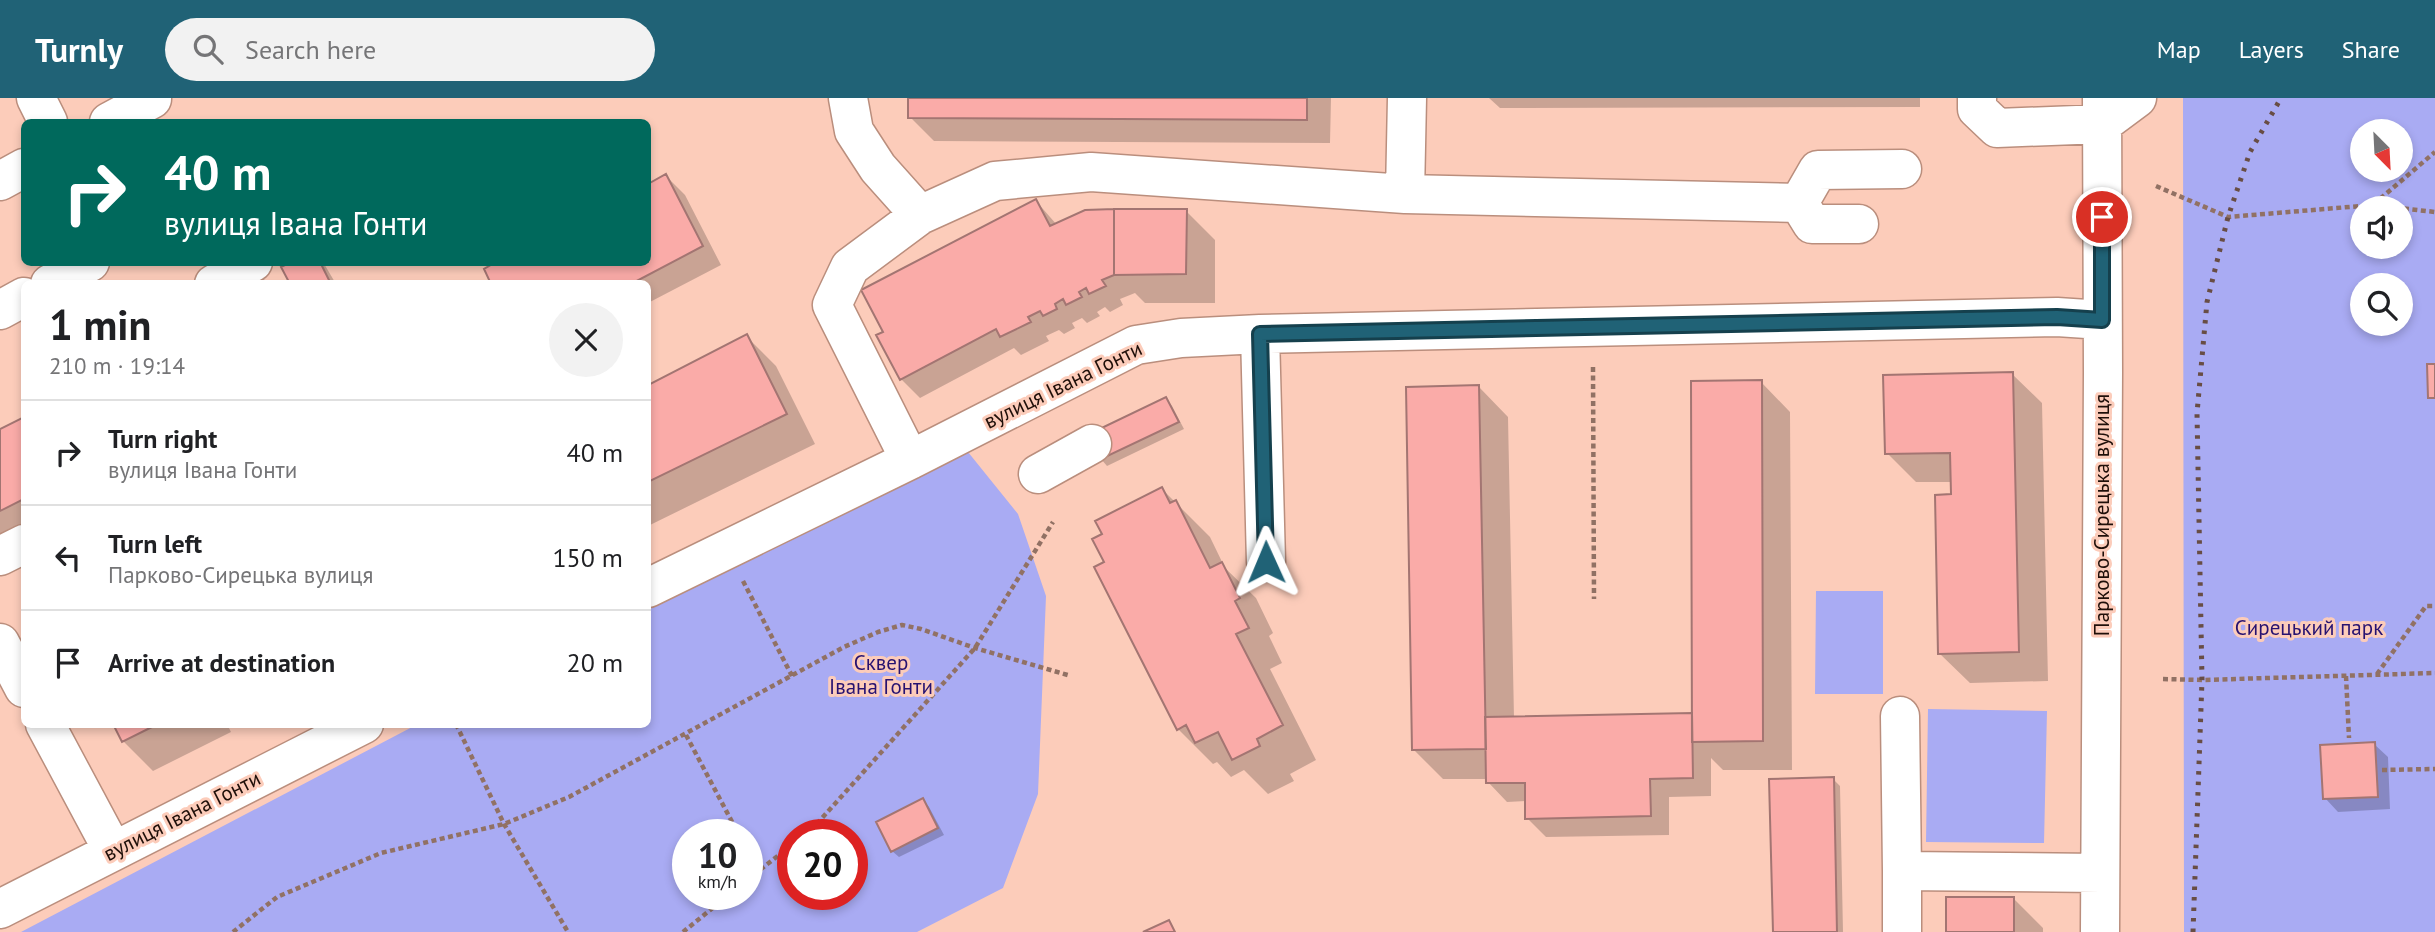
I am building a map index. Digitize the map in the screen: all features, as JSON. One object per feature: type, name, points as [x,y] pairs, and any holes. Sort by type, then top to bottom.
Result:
[{"type":"street","points":[[36,98],[46,119]]},
{"type":"street","points":[[848,98],[854,131],[878,167],[920,215]]},
{"type":"street","points":[[1405,194],[1407,98]]},
{"type":"street","points":[[1977,98],[1977,109],[1997,128],[2102,111],[2137,98]]},
{"type":"street","points":[[115,119],[152,99]]},
{"type":"street","name":"Парково-Сирецька вулиця","points":[[2100,932],[2102,111]]},
{"type":"street","points":[[1799,203],[1818,170],[1902,169]]},
{"type":"street","points":[[0,181],[21,170]]},
{"type":"street","points":[[910,460],[832,305],[850,267],[920,215],[995,181],[1091,172],[1405,194],[1799,203]]},
{"type":"street","points":[[1799,203],[1812,223],[1859,224]]},
{"type":"street","points":[[57,280],[83,266]]},
{"type":"street","points":[[221,280],[246,266]]},
{"type":"street","points":[[0,310],[21,299]]},
{"type":"street","name":"вулиця Івана Гонти","points":[[651,587],[910,460],[1136,345],[1181,338],[1260,334],[2057,317],[2102,320]]},
{"type":"street","points":[[1260,334],[1266,562]]},
{"type":"street","points":[[1038,474],[1092,444]]},
{"type":"street","points":[[0,556],[21,546]]},
{"type":"street","points":[[0,643],[21,682]]},
{"type":"street","points":[[1900,716],[1902,932]]},
{"type":"street","points":[[47,728],[113,851]]},
{"type":"street","name":"вулиця Івана Гонти","points":[[0,909],[356,728]]},
{"type":"street","points":[[1902,871],[2100,873]]},
{"type":"path","points":[[2384,196],[2435,152]]},
{"type":"path","points":[[2156,186],[2228,217],[2350,207]]},
{"type":"path","points":[[2413,210],[2435,212]]},
{"type":"path","points":[[1593,367],[1594,599]]},
{"type":"path","points":[[821,819],[975,648],[1053,522]]},
{"type":"path","points":[[743,580],[792,676]]},
{"type":"path","points":[[2376,674],[2426,606],[2435,606]]},
{"type":"path","points":[[233,932],[277,897],[381,853],[504,824],[569,797],[844,647],[878,632],[902,625],[921,629],[1071,676]]},
{"type":"path","points":[[2164,679],[2435,673]]},
{"type":"path","points":[[2346,676],[2348,738]]},
{"type":"path","points":[[458,728],[504,824],[568,932]]},
{"type":"path","points":[[686,735],[731,819]]},
{"type":"path","points":[[2382,770],[2435,769]]},
{"type":"path","points":[[763,868],[777,857]]},
{"type":"path","points":[[683,932],[710,910]]},
{"type":"green space","name":"Сирецький парк","points":[[2183,98],[2435,98],[2435,932],[2184,932]]},
{"type":"green space","name":"Сквер Івана Гонти","points":[[968,452],[1018,514],[1046,596],[1038,794],[1003,888],[917,932],[21,932],[410,728],[651,728],[651,609]]},
{"type":"green space","points":[[1816,591],[1883,591],[1883,694],[1815,694]]},
{"type":"green space","points":[[1928,709],[2047,711],[2044,843],[1926,842]]},
{"type":"building","points":[[908,98],[1307,98],[1307,120],[908,118]]},
{"type":"building","points":[[666,174],[703,246],[639,280],[489,280],[484,269],[489,266],[651,266],[651,182]]},
{"type":"building","points":[[1036,199],[1050,226],[1085,210],[1114,209],[1114,275],[1102,280],[1106,286],[1089,294],[1086,288],[1079,292],[1082,297],[1066,305],[1063,299],[1055,304],[1057,309],[1043,316],[1040,311],[1028,317],[1031,322],[1000,337],[996,329],[900,380],[876,335],[883,332],[861,290]]},
{"type":"building","points":[[1114,209],[1187,209],[1186,274],[1114,275]]},
{"type":"building","points":[[322,266],[329,280],[288,280],[281,267]]},
{"type":"building","points":[[747,334],[787,414],[651,481],[651,383]]},
{"type":"building","points":[[2427,364],[2435,364],[2435,398],[2428,398]]},
{"type":"building","points":[[2013,372],[2019,652],[1938,654],[1935,495],[1951,494],[1950,453],[1885,454],[1883,375]]},
{"type":"building","points":[[1762,380],[1763,741],[1692,742],[1691,381]]},
{"type":"building","points":[[1479,385],[1486,749],[1412,750],[1406,387]]},
{"type":"building","points":[[1166,397],[1179,422],[1099,460],[1087,435]]},
{"type":"building","points":[[21,418],[21,500],[0,511],[0,429]]},
{"type":"building","points":[[1162,487],[1170,503],[1176,500],[1210,568],[1222,562],[1240,598],[1235,601],[1249,628],[1236,634],[1283,725],[1257,739],[1260,746],[1232,760],[1218,732],[1195,743],[1186,725],[1177,730],[1094,567],[1104,562],[1092,539],[1102,534],[1095,521]]},
{"type":"building","points":[[1692,713],[1693,778],[1650,779],[1651,816],[1525,819],[1525,783],[1486,783],[1485,717]]},
{"type":"building","points":[[115,728],[150,728],[122,742]]},
{"type":"building","points":[[2375,742],[2378,797],[2323,799],[2320,745]]},
{"type":"building","points":[[1834,777],[1837,932],[1773,932],[1769,779]]},
{"type":"building","points":[[923,798],[938,828],[891,852],[876,822]]},
{"type":"building","points":[[1946,897],[2014,897],[2014,932],[1946,932]]},
{"type":"building","points":[[1169,920],[1175,932],[1143,932]]},
{"type":"railway","points":[[2193,932],[2202,680],[2197,413],[2207,302],[2228,217],[2250,152],[2281,98]]},
{"type":"route","points":[[1266,562],[1260,334],[2057,317],[2102,320],[2102,217]]}]
